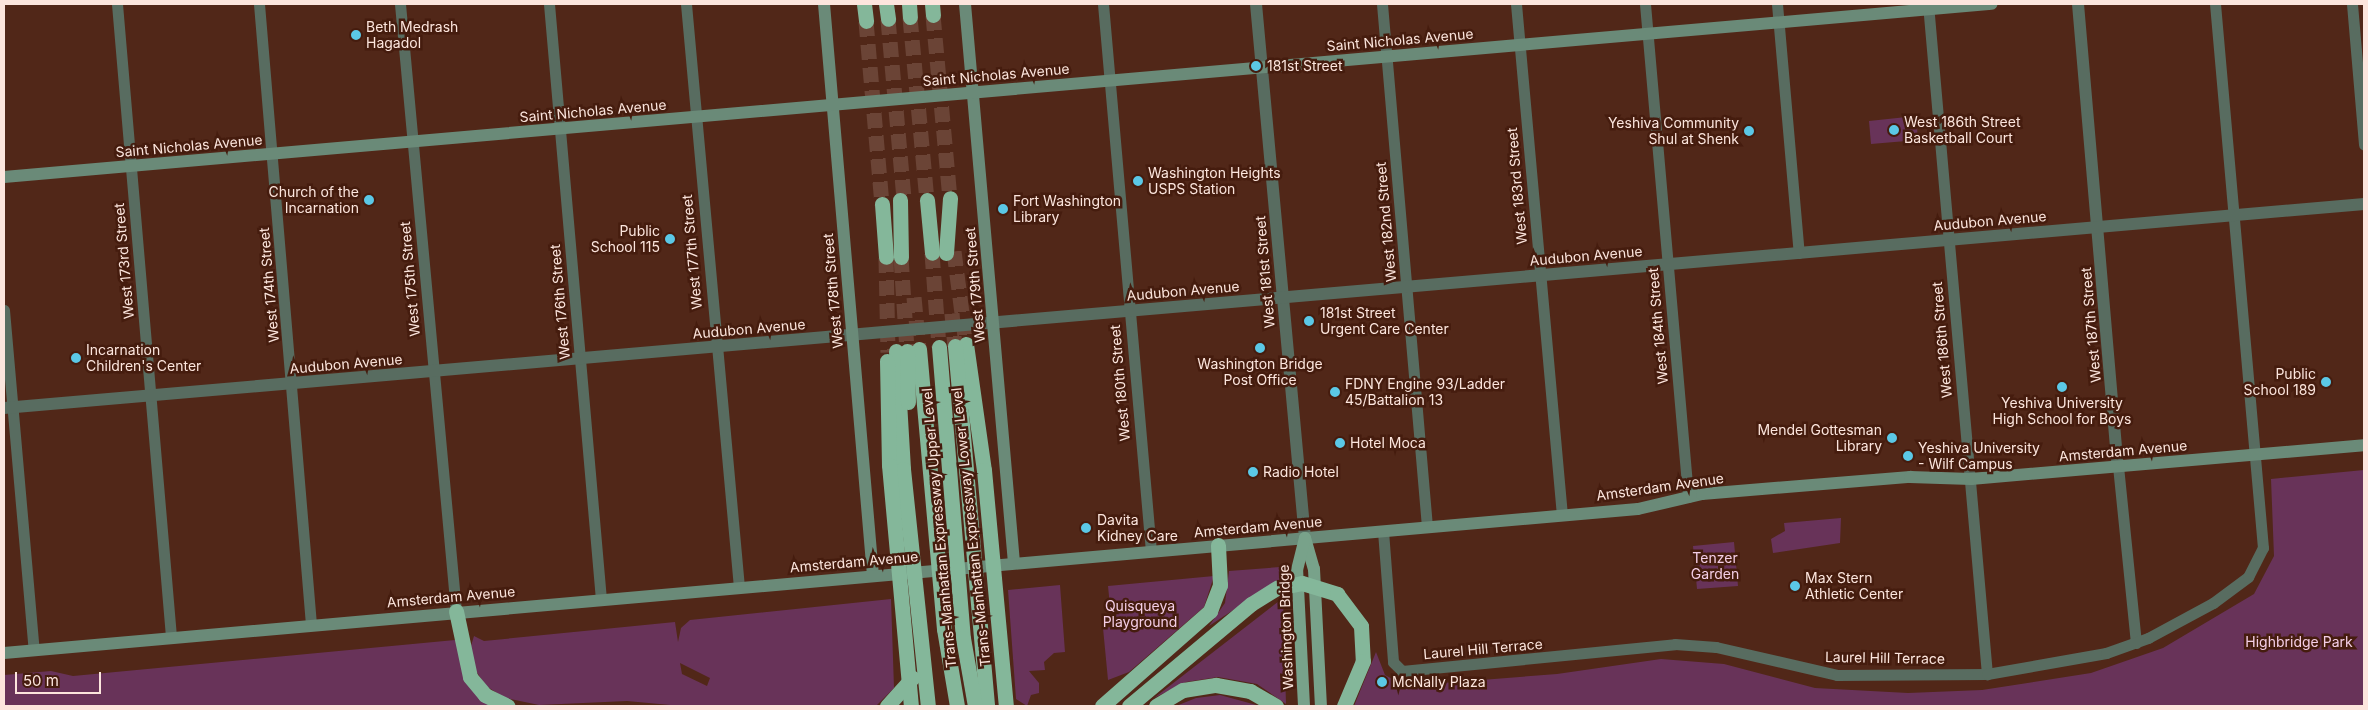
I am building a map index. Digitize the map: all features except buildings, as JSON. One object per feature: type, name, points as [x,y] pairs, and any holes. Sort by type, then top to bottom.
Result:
[{"type":"highway","points":[[864,4],[866,21]]},
{"type":"highway","points":[[886,4],[888,19]]},
{"type":"highway","points":[[927,200],[944,253],[950,198]]},
{"type":"highway","points":[[882,204],[899,257],[902,200]]},
{"type":"highway","name":"Trans-Manhattan Expressway Lower Level","points":[[969,512],[961,345],[984,470],[1006,706]]},
{"type":"highway","name":"Trans-Manhattan Expressway Upper Level","points":[[969,512],[939,347],[963,638],[976,706]]},
{"type":"highway","points":[[903,351],[908,499],[928,706]]},
{"type":"highway","points":[[903,351],[889,465],[911,706]]},
{"type":"highway","name":"Trans-Manhattan Expressway Upper Level","points":[[903,351],[946,645],[957,706]]},
{"type":"highway","points":[[969,512],[988,706]]},
{"type":"highway","points":[[1102,706],[1210,611],[1220,585],[1218,545]]},
{"type":"highway","points":[[948,568],[964,706]]},
{"type":"highway","points":[[1130,706],[1251,604],[1277,588],[1305,583],[1324,587],[1344,600],[1364,632],[1363,661],[1344,706]]},
{"type":"highway","points":[[456,611],[470,677],[485,695],[508,706]]},
{"type":"highway","points":[[951,706],[952,614]]},
{"type":"highway","points":[[887,706],[912,678],[922,651]]},
{"type":"highway","points":[[983,670],[1011,706]]},
{"type":"highway","points":[[1156,706],[1183,690],[1216,685],[1250,691],[1276,706]]},
{"type":"main road","name":"West 178th Street","points":[[824,4],[873,575]]},
{"type":"main road","name":"West 179th Street","points":[[965,4],[993,323],[1009,563]]},
{"type":"main road","name":"Saint Nicholas Avenue","points":[[4,177],[1648,34],[1928,6],[1991,4]]},
{"type":"main road","name":"Amsterdam Avenue","points":[[4,653],[170,636],[1647,508],[1688,497],[1910,477],[1971,479],[2364,445]]},
{"type":"main road","points":[[1305,538],[1314,569],[1320,706]]},
{"type":"main road","name":"Washington Bridge","points":[[1304,706],[1297,570],[1305,538]]},
{"type":"street","name":"West 173rd Street","points":[[117,4],[170,636]]},
{"type":"street","name":"West 174th Street","points":[[259,4],[311,624]]},
{"type":"street","name":"West 175th Street","points":[[400,4],[456,611]]},
{"type":"street","name":"West 176th Street","points":[[549,4],[601,599]]},
{"type":"street","name":"West 177th Street","points":[[686,4],[739,587]]},
{"type":"street","name":"West 180th Street","points":[[1103,4],[1150,551]]},
{"type":"street","name":"West 181st Street","points":[[1256,4],[1305,538]]},
{"type":"street","name":"West 182nd Street","points":[[1382,4],[1427,527]]},
{"type":"street","name":"West 183rd Street","points":[[1516,4],[1562,515]]},
{"type":"street","name":"West 184th Street","points":[[1645,4],[1688,497]]},
{"type":"street","points":[[1777,4],[1799,253]]},
{"type":"street","name":"West 187th Street","points":[[2078,4],[2118,466],[2136,643]]},
{"type":"street","name":"Laurel Hill Terrace","points":[[1383,531],[1393,662],[1402,671],[1675,644],[1716,647],[1837,675],[1987,674],[2076,662],[2136,643],[2206,607],[2248,578],[2263,548],[2215,4]]},
{"type":"street","points":[[2352,4],[2364,144]]},
{"type":"street","name":"West 186th Street","points":[[1928,6],[1987,674]]},
{"type":"street","name":"Audubon Avenue","points":[[8,407],[852,336],[2364,204]]},
{"type":"street","points":[[4,310],[8,407],[34,650]]},
{"type":"green space","name":"West 186th Street Basketball Court","points":[[1916,116],[1918,140],[1871,144],[1869,121]]},
{"type":"green space","name":"Highbridge Park","points":[[2364,470],[2364,706],[1354,706],[1376,652],[1385,675],[1405,686],[1557,674],[1661,659],[1724,664],[1815,688],[1908,693],[1982,690],[2091,673],[2163,648],[2254,594],[2274,556],[2271,479]]},
{"type":"green space","points":[[1841,518],[1840,543],[1773,553],[1771,539],[1785,531],[1784,523]]},
{"type":"green space","name":"Tenzer Garden","points":[[1734,542],[1738,586],[1697,589],[1693,546]]},
{"type":"green space","points":[[1280,567],[1282,578],[1209,626],[1225,603],[1229,571]]},
{"type":"green space","name":"Quisqueya Playground","points":[[1214,576],[1204,607],[1129,672],[1108,680],[1103,628],[1112,627],[1108,586]]},
{"type":"green space","points":[[1060,585],[1065,652],[1054,653],[1044,662],[1045,670],[1029,671],[1039,683],[1039,693],[1031,695],[1027,706],[1016,699],[1008,590]]},
{"type":"green space","points":[[1283,598],[1286,704],[1257,684],[1218,677],[1186,682],[1154,698]]},
{"type":"green space","points":[[891,599],[894,688],[876,706],[681,706],[627,701],[539,705],[505,698],[486,686],[474,668],[470,649],[474,636],[484,641],[675,622],[678,642],[681,628],[690,620]],"holes":[[[680,663],[710,678],[707,686],[682,674]]]},
{"type":"green space","points":[[455,640],[495,706],[4,706],[4,675],[51,671],[73,676]]},
{"type":"green space","points":[[1220,695],[1260,706],[1176,706],[1196,698]]},
{"type":"tunnel","points":[[933,15],[950,198]]},
{"type":"tunnel","points":[[910,17],[927,200]]},
{"type":"tunnel","points":[[888,19],[904,200]]},
{"type":"tunnel","points":[[866,21],[882,204]]},
{"type":"tunnel","points":[[954,251],[966,344]]},
{"type":"tunnel","points":[[932,253],[939,347]]},
{"type":"tunnel","points":[[886,257],[888,352]]},
{"type":"tunnel","points":[[901,257],[907,351]]},
{"type":"tunnel","points":[[914,297],[919,349]]},
{"type":"tunnel","points":[[952,313],[955,346]]},
{"type":"place","name":"Beth Medrash Hagadol","points":[[356,35]]},
{"type":"place","name":"181st Street","points":[[1256,66]]},
{"type":"place","name":"West 186th Street Basketball Court","points":[[1894,130]]},
{"type":"place","name":"Yeshiva Community Shul at Shenk","points":[[1749,131]]},
{"type":"place","name":"Washington Heights USPS Station","points":[[1138,181]]},
{"type":"place","name":"Church of the Incarnation","points":[[369,200]]},
{"type":"place","name":"Fort Washington Library","points":[[1003,209]]},
{"type":"place","name":"Public School 115","points":[[670,239]]},
{"type":"place","name":"181st Street Urgent Care Center","points":[[1309,321]]},
{"type":"place","name":"Washington Bridge Post Office","points":[[1260,348]]},
{"type":"place","name":"Incarnation Children's Center","points":[[76,358]]},
{"type":"place","name":"Public School 189","points":[[2326,382]]},
{"type":"place","name":"Yeshiva University High School for Boys","points":[[2062,387]]},
{"type":"place","name":"FDNY Engine 93/Ladder 45/Battalion 13","points":[[1335,392]]},
{"type":"place","name":"Mendel Gottesman Library","points":[[1892,438]]},
{"type":"place","name":"Hotel Moca","points":[[1340,443]]},
{"type":"place","name":"Yeshiva University - Wilf Campus","points":[[1908,456]]},
{"type":"place","name":"Radio Hotel","points":[[1253,472]]},
{"type":"place","name":"Davita Kidney Care","points":[[1086,528]]},
{"type":"place","name":"Max Stern Athletic Center","points":[[1795,586]]},
{"type":"place","name":"McNally Plaza","points":[[1382,682]]}]
